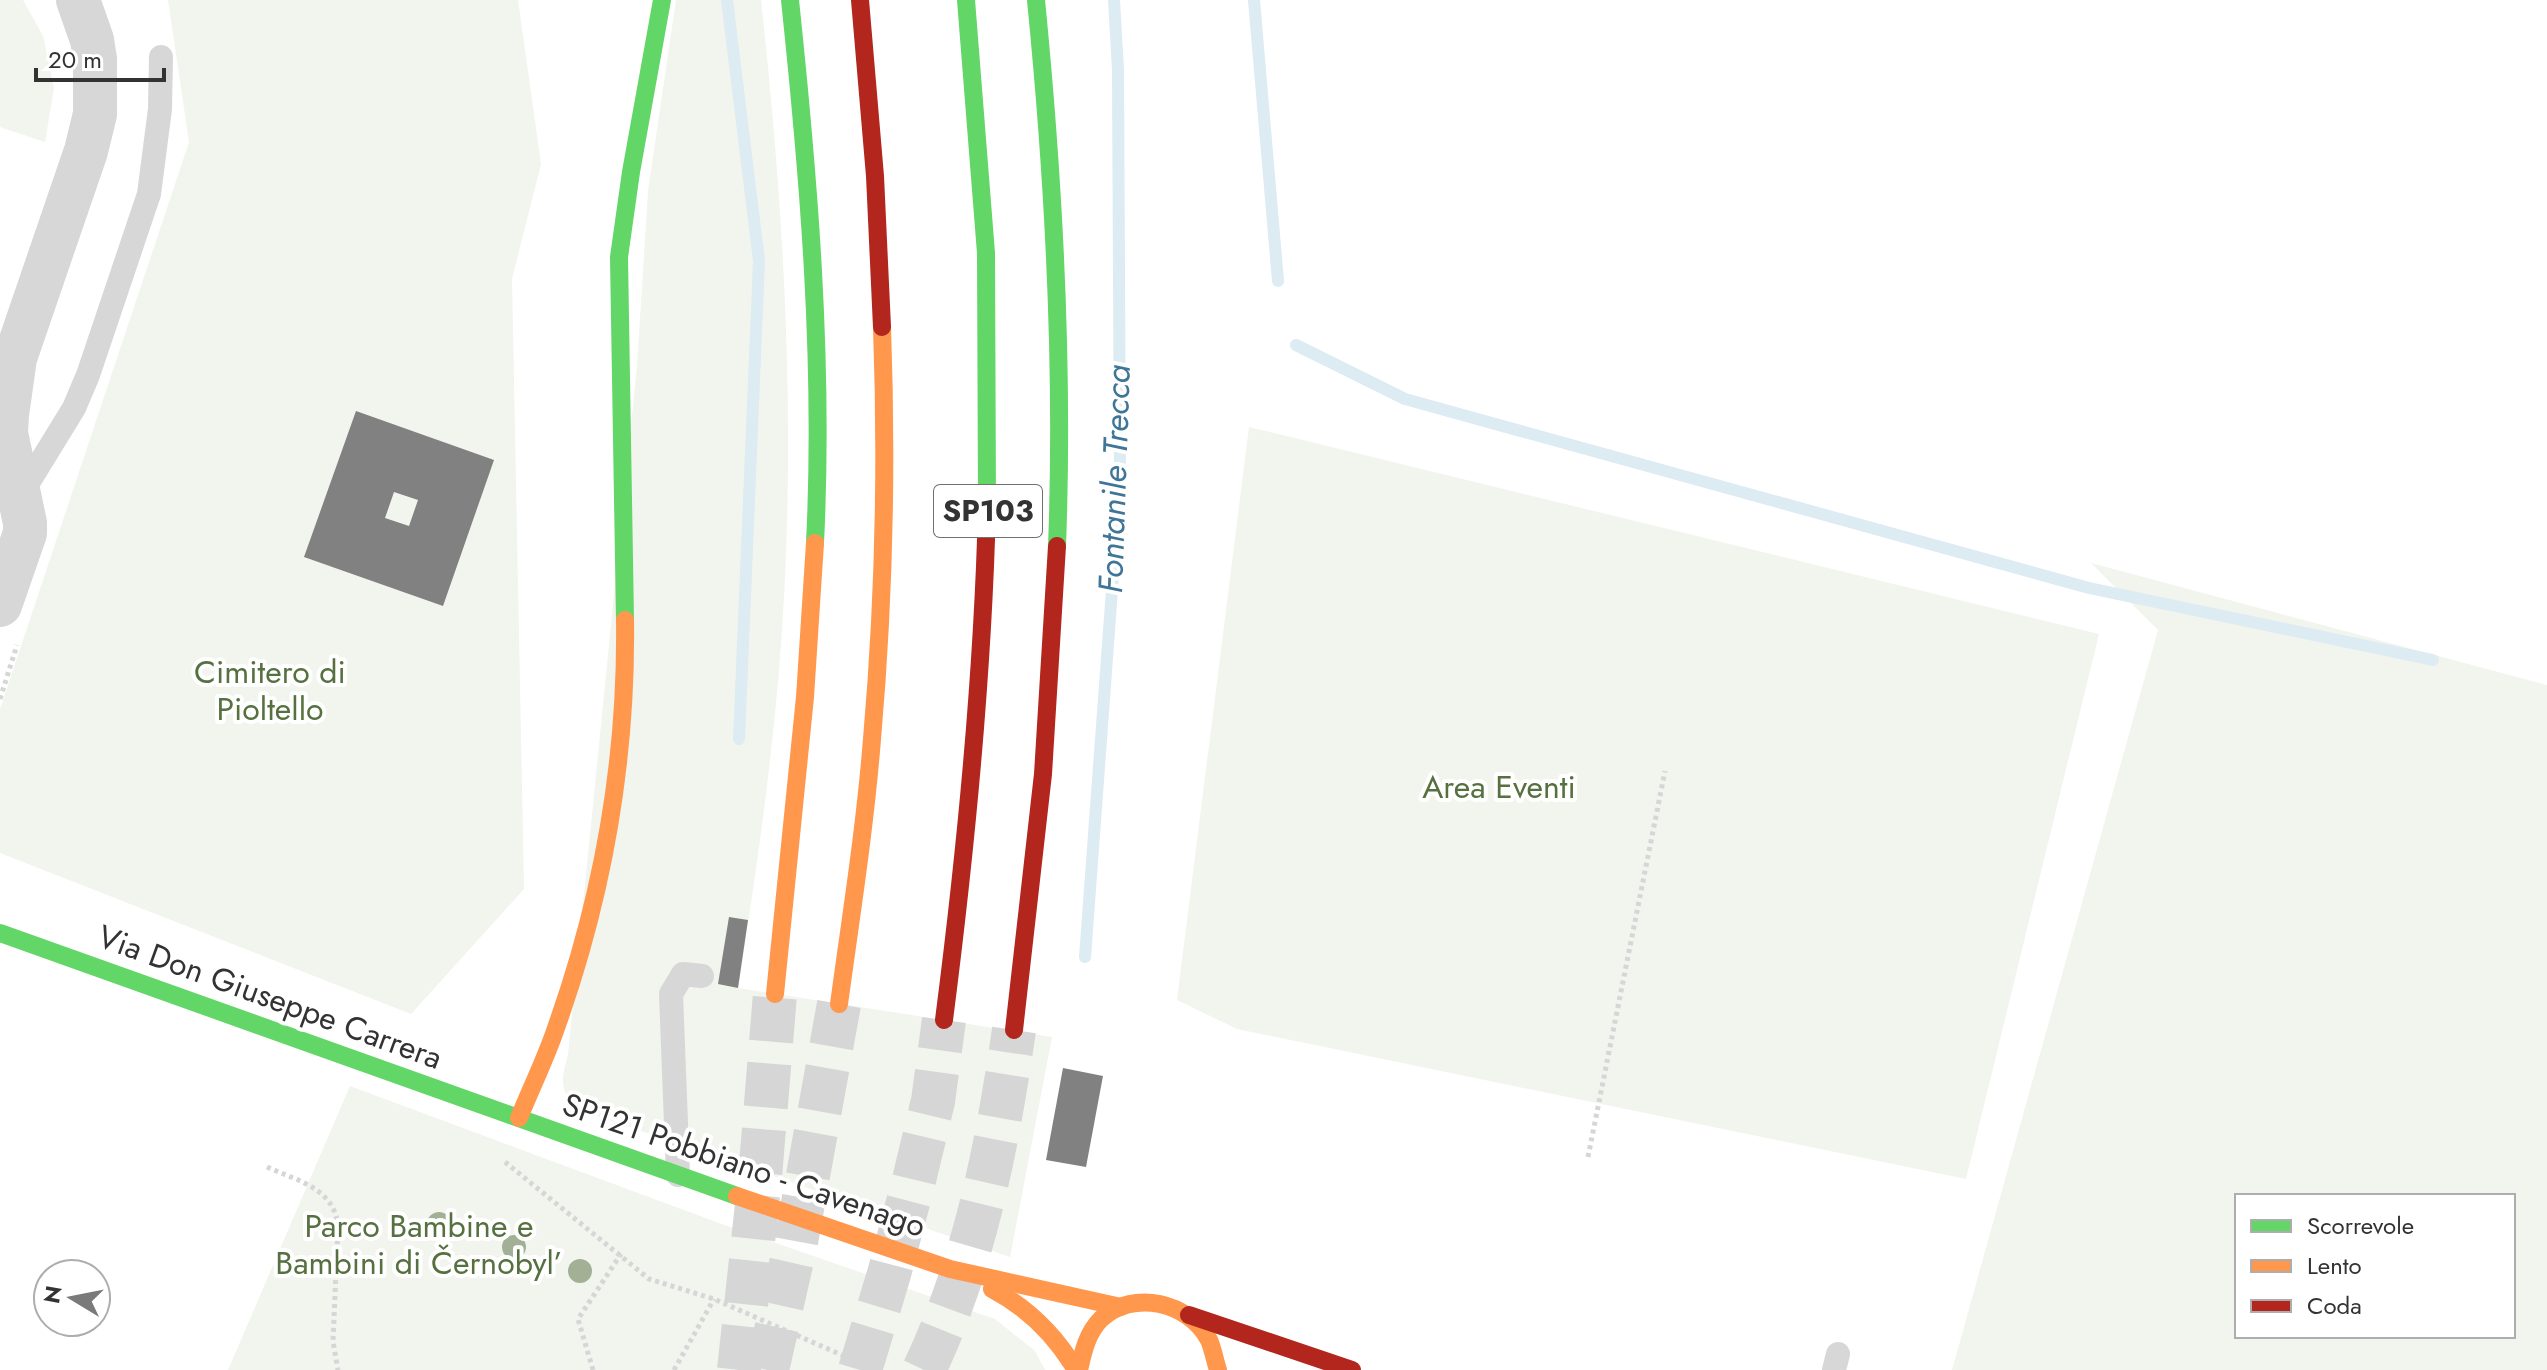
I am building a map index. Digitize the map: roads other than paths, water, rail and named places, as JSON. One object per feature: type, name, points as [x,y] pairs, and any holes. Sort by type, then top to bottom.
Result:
[{"type":"main road","points":[[519,1118],[556,1029],[585,936],[605,856],[614,800],[622,727],[625,631],[619,257],[662,0]]},
{"type":"main road","points":[[775,994],[812,597],[816,499],[813,261],[805,137],[790,0]]},
{"type":"main road","points":[[839,1004],[862,838],[874,718],[884,540],[881,241],[860,0]]},
{"type":"main road","name":"SP103","points":[[944,1020],[977,741],[988,511],[986,251],[966,0]]},
{"type":"main road","points":[[1014,1030],[1044,776],[1056,600],[1059,483],[1055,248],[1036,0]]},
{"type":"main road","name":"Via Don Giuseppe Carrera","points":[[0,933],[519,1118]]},
{"type":"main road","name":"SP121 Pobbiano - Cavenago","points":[[519,1118],[950,1269],[1121,1307]]},
{"type":"main road","name":"SP121 Pobbiano - Cavenago","points":[[950,1269],[1018,1303],[1049,1333],[1078,1370]]},
{"type":"main road","name":"SP121 Pobbiano - Cavenago","points":[[1078,1370],[1083,1348],[1103,1318],[1121,1307],[1141,1302],[1176,1307],[1189,1315],[1352,1370]]},
{"type":"main road","points":[[1189,1315],[1208,1336],[1218,1370]]},
{"type":"street","points":[[0,605],[25,533],[6,428],[15,358],[86,151],[95,114],[95,59],[78,0]]},
{"type":"lane","points":[[20,496],[74,408],[149,194],[160,109],[161,57]]},
{"type":"lane","points":[[678,1175],[671,994],[683,974],[702,976]]},
{"type":"waterway","points":[[727,0],[759,261],[739,739]]},
{"type":"waterway","name":"Fontanile Trecca","points":[[1085,957],[1120,481],[1118,70],[1114,0]]},
{"type":"waterway","points":[[1254,0],[1278,281]]},
{"type":"waterway","points":[[1296,345],[1405,399],[2089,588],[2433,660]]},
{"type":"tunnel","points":[[739,1370],[760,1177],[775,994]]},
{"type":"tunnel","points":[[767,1370],[796,1242],[839,1004]]},
{"type":"tunnel","points":[[860,1370],[889,1274],[933,1101],[944,1020]]},
{"type":"tunnel","points":[[924,1370],[957,1288],[982,1203],[1014,1030]]},
{"type":"park label","name":"Cimitero di Pioltello","points":[[270,690]]},
{"type":"park label","name":"Area Eventi","points":[[1499,787]]},
{"type":"park label","name":"Parco Bambine e Bambini di Černobyl’","points":[[419,1244]]}]
